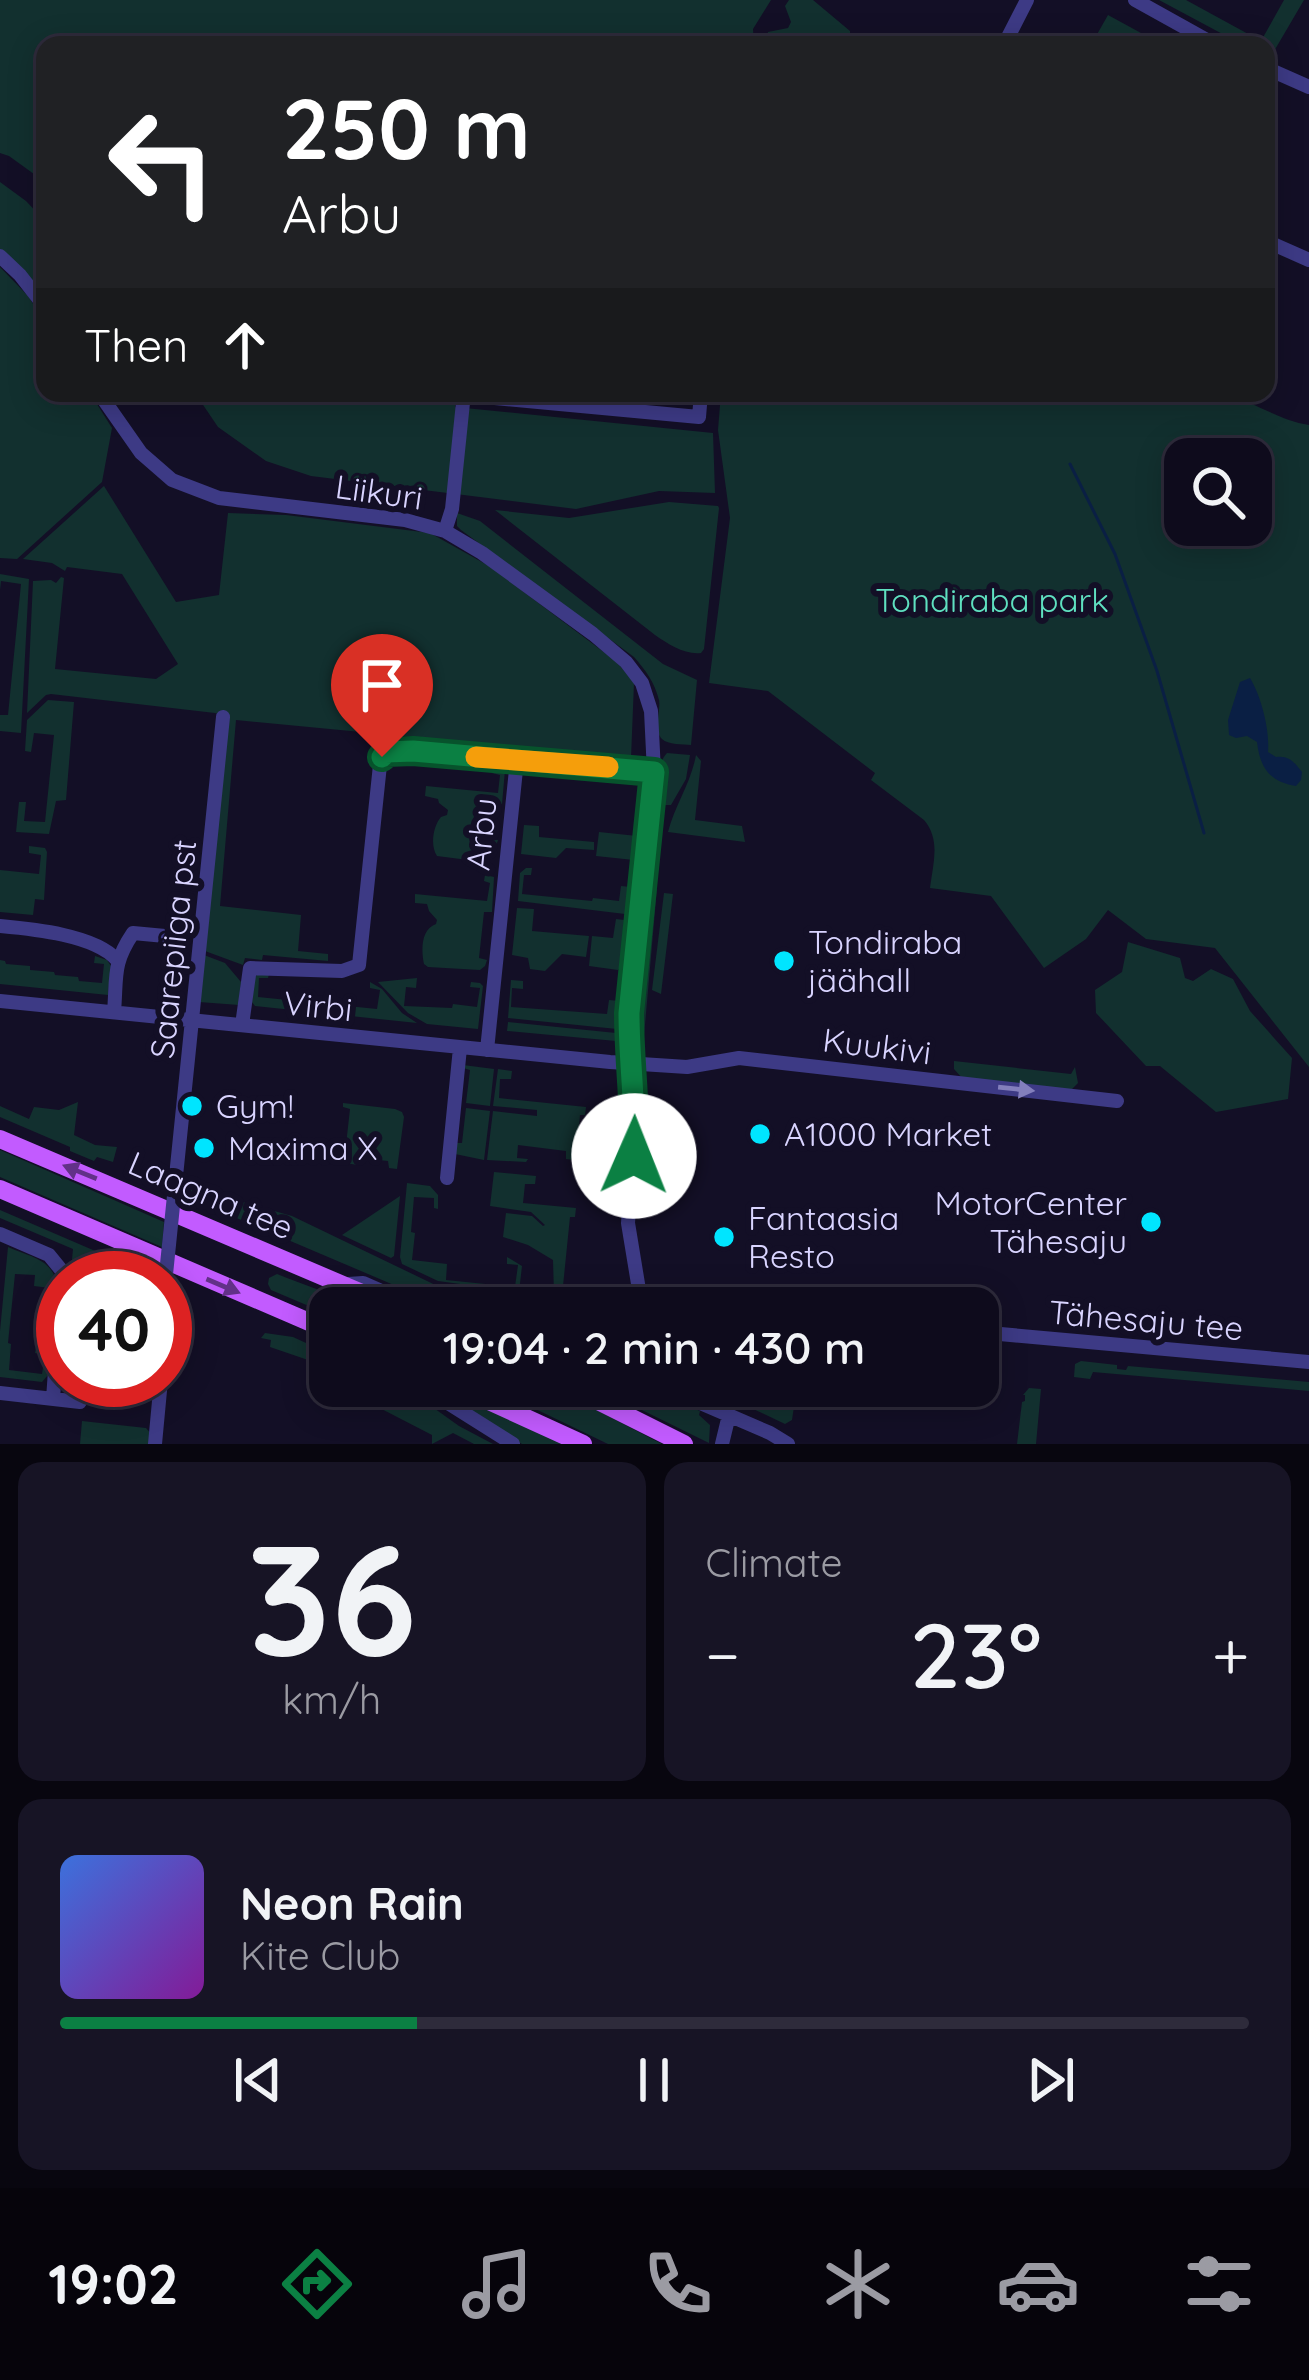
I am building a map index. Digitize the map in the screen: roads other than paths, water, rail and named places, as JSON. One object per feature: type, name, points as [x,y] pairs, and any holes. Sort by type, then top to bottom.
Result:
[{"type":"main road","name":"Laagna tee","points":[[1,1139],[350,1287]]},
{"type":"main road","points":[[0,1189],[309,1322]]},
{"type":"main road","points":[[502,1407],[583,1444]]},
{"type":"main road","points":[[610,1407],[684,1444]]},
{"type":"street","points":[[1009,36],[1027,0]]},
{"type":"street","points":[[1135,0],[1200,36]]},
{"type":"street","points":[[1275,72],[1309,87]]},
{"type":"street","points":[[1275,245],[1309,260]]},
{"type":"street","points":[[0,256],[36,295]]},
{"type":"street","name":"Liikuri","points":[[105,402],[147,460],[191,489],[237,501],[415,521],[445,531],[498,565],[593,634],[642,683],[651,711],[654,772]]},
{"type":"street","points":[[445,531],[452,509],[463,402]]},
{"type":"street","points":[[546,402],[699,417],[700,402]]},
{"type":"street","name":"Saarepiiga pst","points":[[168,1251],[223,717]]},
{"type":"street","points":[[242,1025],[250,968],[342,971],[359,964],[380,765],[386,752],[517,760]]},
{"type":"street","name":"Arbu","points":[[487,1050],[517,760],[654,772]]},
{"type":"street","points":[[638,1287],[628,1223],[635,1125],[629,1013],[654,772]]},
{"type":"street","points":[[0,926],[62,934],[109,951],[117,960]]},
{"type":"street","points":[[114,1012],[117,960],[133,933],[165,936]]},
{"type":"street","name":"Virbi","points":[[0,1001],[631,1063]]},
{"type":"street","points":[[447,1178],[460,1048]]},
{"type":"street","name":"Kuukivi","points":[[631,1063],[687,1066],[740,1058],[1117,1101]]},
{"type":"street","points":[[0,1234],[40,1251]]},
{"type":"street","points":[[343,1284],[363,1282],[374,1287]]},
{"type":"street","name":"Tähesaju tee","points":[[999,1334],[1309,1363]]},
{"type":"street","points":[[0,1394],[36,1397]]},
{"type":"street","points":[[155,1444],[158,1407]]},
{"type":"street","points":[[454,1407],[513,1444]]},
{"type":"street","points":[[710,1407],[788,1444]]},
{"type":"street","points":[[723,1438],[729,1415]]},
{"type":"water","points":[[1250,678],[1264,714],[1268,752],[1288,758],[1299,768],[1301,780],[1296,786],[1268,772],[1257,742],[1229,735],[1228,720],[1240,682]]},
{"type":"waterway","points":[[1070,464],[1115,554],[1157,671],[1204,833]]},
{"type":"place","name":"Tondiraba jäähall","points":[[784,961]]},
{"type":"place","name":"Gym!","points":[[192,1106]]},
{"type":"place","name":"A1000 Market","points":[[760,1134]]},
{"type":"place","name":"Maxima X","points":[[204,1148]]},
{"type":"place","name":"MotorCenter Tähesaju","points":[[1151,1222]]},
{"type":"place","name":"Fantaasia Resto","points":[[724,1237]]},
{"type":"park label","name":"Tondiraba park","points":[[992,600]]}]
